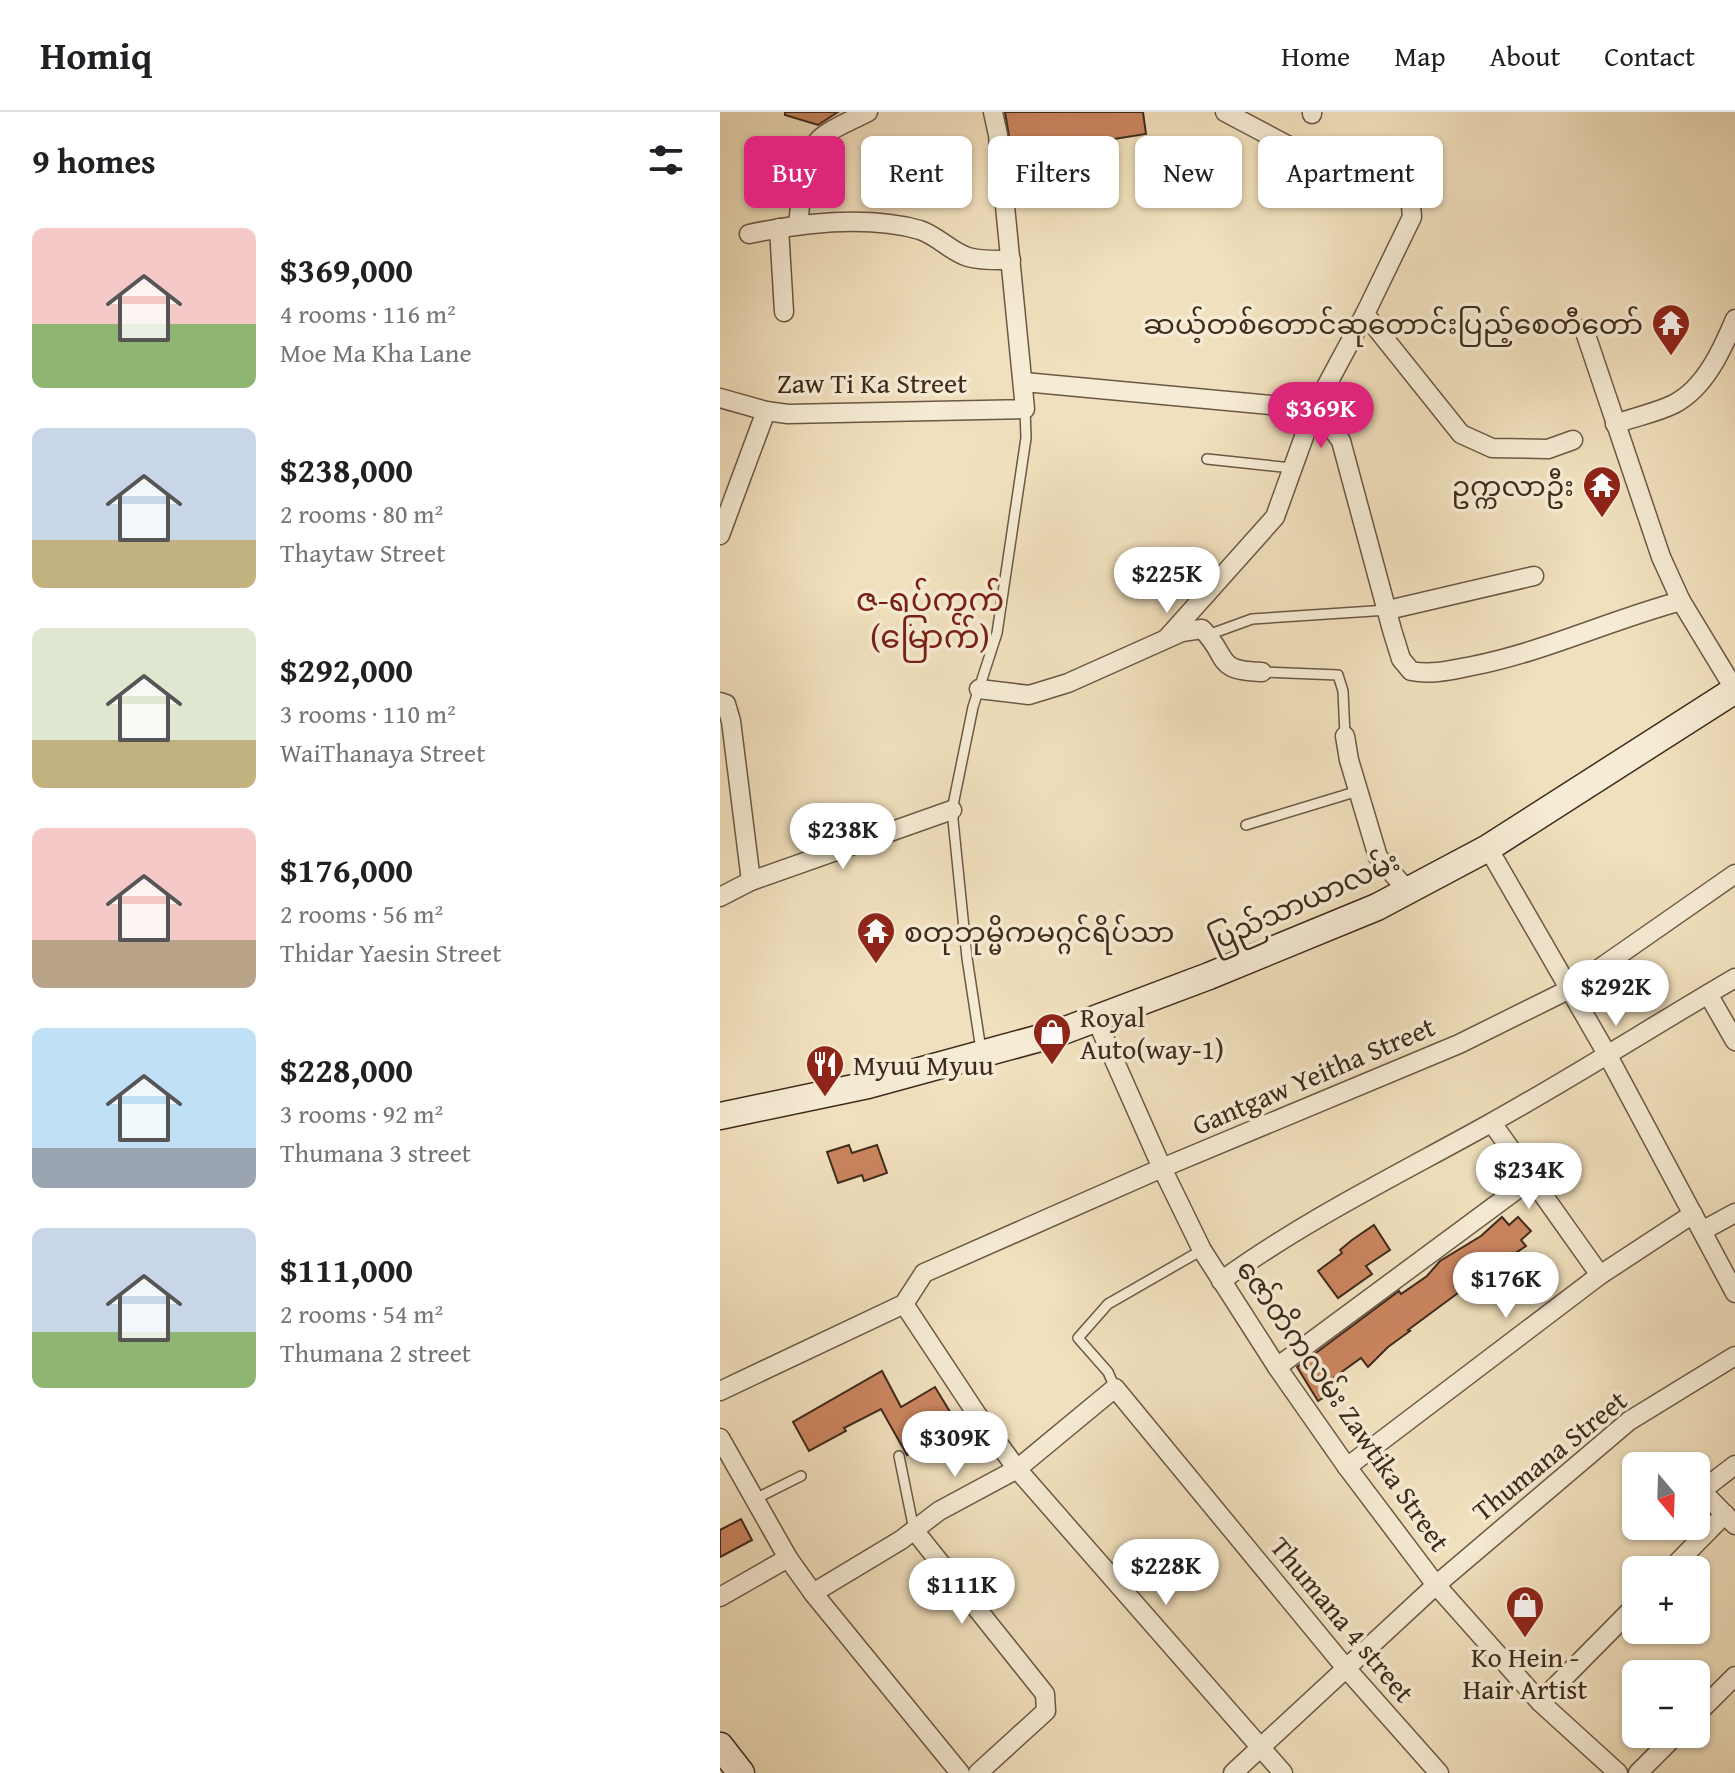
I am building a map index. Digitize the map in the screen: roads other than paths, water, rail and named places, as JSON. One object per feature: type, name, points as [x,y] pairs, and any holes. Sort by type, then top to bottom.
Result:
[{"type":"street","points":[[798,224],[808,158],[813,147],[824,136],[868,112]]},
{"type":"street","points":[[993,112],[998,135],[1025,409]]},
{"type":"street","points":[[1167,638],[1275,517],[1314,409],[1412,217],[1410,194],[1389,174],[1289,146],[1225,112]]},
{"type":"street","points":[[749,234],[823,222],[899,227],[935,237],[968,257],[1011,260]]},
{"type":"street","points":[[779,228],[784,312]]},
{"type":"street","points":[[1365,314],[1461,434],[1492,448],[1548,449],[1573,440]]},
{"type":"street","points":[[1615,424],[1675,403],[1699,385],[1726,342],[1735,319]]},
{"type":"street","points":[[1584,329],[1658,549],[1681,601],[1735,690]]},
{"type":"street","points":[[1024,382],[1314,409],[1341,441],[1401,659],[1411,671],[1428,674],[1513,658],[1634,614],[1681,601]]},
{"type":"street","name":"Zaw Ti Ka Street","points":[[720,398],[788,414],[1025,409]]},
{"type":"street","points":[[720,535],[766,411]]},
{"type":"street","points":[[1388,610],[1534,576]]},
{"type":"street","points":[[979,689],[1029,695],[1068,683],[1195,628],[1202,629],[1208,635],[1230,668],[1262,672]]},
{"type":"street","name":"ပြည်သာယာလမ်း","points":[[720,1116],[868,1085],[1055,1034],[1377,907],[1488,848],[1735,690]]},
{"type":"street","points":[[720,702],[726,704],[731,721],[751,881]]},
{"type":"street","points":[[1345,736],[1349,760],[1378,857],[1408,891]]},
{"type":"street","points":[[720,897],[751,881],[952,810]]},
{"type":"street","points":[[1488,848],[1607,1054],[1735,1293]]},
{"type":"street","name":"Gantgaw Yeitha Street","points":[[904,1304],[924,1273],[1162,1168],[1459,1044],[1570,989],[1735,874]]},
{"type":"street","points":[[1221,1281],[1316,1219],[1492,1123],[1735,978]]},
{"type":"street","points":[[1708,994],[1735,1041]]},
{"type":"street","name":"ဇော်တိကလမ်း Zawtika Street","points":[[1096,1019],[1202,1250],[1277,1367],[1436,1585],[1540,1702],[1618,1773]]},
{"type":"street","points":[[1492,1123],[1600,1275]]},
{"type":"street","points":[[1277,1367],[1531,1179]]},
{"type":"street","points":[[1702,1231],[1735,1213]]},
{"type":"street","points":[[1347,1467],[1600,1275],[1693,1214]]},
{"type":"street","points":[[720,1391],[904,1304],[1017,1469],[1283,1773]]},
{"type":"street","name":"Thumana Street","points":[[1233,1773],[1436,1585],[1629,1421],[1735,1356]]},
{"type":"street","points":[[813,1593],[939,1511],[1017,1469],[1115,1388]]},
{"type":"street","name":"Thumana 4 street","points":[[1115,1388],[1345,1667],[1439,1773]]},
{"type":"street","points":[[720,1438],[788,1558],[813,1593],[960,1773]]},
{"type":"street","points":[[1687,1556],[1730,1520],[1707,1496],[1705,1488],[1735,1465]]},
{"type":"street","points":[[914,1530],[1045,1694],[1046,1711],[978,1773]]},
{"type":"street","points":[[720,1597],[788,1558]]},
{"type":"street","points":[[1540,1702],[1622,1619]]},
{"type":"street","points":[[1710,1701],[1735,1676]]},
{"type":"street","points":[[720,1746],[741,1773]]},
{"type":"street","points":[[1638,1773],[1663,1748]]},
{"type":"lane","points":[[982,1054],[967,958],[952,810],[979,689],[997,633],[1026,438],[1025,409]]},
{"type":"lane","points":[[1207,459],[1292,468]]},
{"type":"lane","points":[[1208,635],[1252,619],[1388,610]]},
{"type":"lane","points":[[1262,672],[1338,675],[1343,691],[1345,736]]},
{"type":"lane","points":[[1246,825],[1358,791]]},
{"type":"lane","points":[[1115,1388],[1108,1372],[1078,1338],[1108,1304],[1202,1250]]},
{"type":"lane","points":[[899,1456],[914,1530]]},
{"type":"lane","points":[[755,1499],[801,1476]]},
{"type":"place","name":"ဆယ့်တစ်တောင်ဆုတောင်းပြည့်စေတီတော်","points":[[1671,357]]},
{"type":"place","name":"ဥက္ကလာဦး","points":[[1602,519]]},
{"type":"place","name":"စတုဘုမ္မိကမဂ္ဂင်ရိပ်သာ","points":[[876,965]]},
{"type":"place","name":"Royal Auto(way-1)","points":[[1052,1066]]},
{"type":"place","name":"Myuu Myuu","points":[[825,1098]]},
{"type":"place","name":"Ko Hein - Hair Artist","points":[[1525,1639]]},
{"type":"district","name":"ဇ-ရပ်ကွက် (မြောက်)","points":[[930,618]]}]
